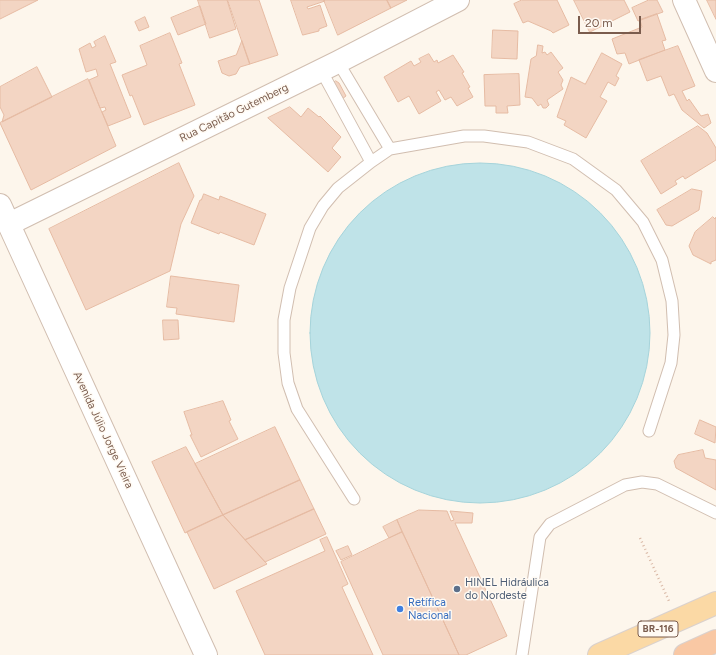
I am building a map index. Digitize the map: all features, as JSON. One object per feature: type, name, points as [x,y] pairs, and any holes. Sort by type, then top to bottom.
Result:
[{"type":"highway","points":[[684,655],[716,641]]},
{"type":"main road","name":"BR-116","points":[[599,655],[716,603]]},
{"type":"street","name":"Rua Capitão Gutemberg","points":[[9,224],[330,66],[458,0]]},
{"type":"street","points":[[684,0],[716,71]]},
{"type":"street","name":"Avenida Júlio Jorge Vieira","points":[[0,205],[206,655]]},
{"type":"lane","points":[[330,66],[390,149]]},
{"type":"lane","points":[[330,66],[371,162]]},
{"type":"lane","points":[[354,499],[297,409],[288,383],[284,352],[284,320],[290,288],[310,228],[323,206],[338,188],[390,149],[464,136],[484,136],[528,142],[572,158],[616,190],[643,222],[662,260],[672,301],[674,335],[671,363],[649,431]]},
{"type":"lane","points":[[522,655],[540,537],[550,524],[625,485],[642,482],[658,484],[716,513]]},
{"type":"path","points":[[640,538],[678,620]]},
{"type":"water","points":[[480,163],[513,166],[545,176],[574,192],[600,213],[621,239],[637,268],[647,300],[650,333],[647,366],[637,398],[621,427],[600,453],[574,474],[545,490],[513,500],[480,503],[447,500],[415,490],[386,474],[360,453],[339,427],[323,398],[313,366],[310,333],[313,300],[323,268],[339,239],[360,213],[386,192],[415,176],[447,166]]},
{"type":"building","points":[[0,0],[38,0],[0,19]]},
{"type":"building","points":[[198,0],[227,0],[236,29],[210,38]]},
{"type":"building","points":[[228,0],[259,0],[278,55],[250,64]]},
{"type":"building","points":[[291,0],[324,0],[325,1],[307,7],[308,9],[320,5],[327,26],[319,29],[319,31],[303,35]]},
{"type":"building","points":[[324,0],[387,0],[391,8],[338,35]]},
{"type":"building","points":[[387,0],[407,0],[391,8]]},
{"type":"building","points":[[522,0],[557,0],[569,25],[553,33],[528,21],[523,23],[514,4]]},
{"type":"building","points":[[574,0],[624,0],[630,12],[590,32]]},
{"type":"building","points":[[649,0],[657,0],[663,12],[638,21],[632,8]]},
{"type":"building","points":[[707,0],[716,0],[716,19]]},
{"type":"building","points":[[200,6],[206,24],[178,35],[171,18]]},
{"type":"building","points":[[657,14],[666,40],[662,41],[665,50],[629,64],[625,53],[617,54],[612,39],[642,27],[640,20]]},
{"type":"building","points":[[145,17],[149,27],[139,31],[135,22]]},
{"type":"building","points":[[493,30],[518,31],[517,59],[492,58]]},
{"type":"building","points":[[170,33],[182,63],[179,64],[195,105],[144,125],[122,75],[147,65],[140,46]]},
{"type":"building","points":[[105,36],[116,62],[110,64],[131,117],[108,126],[102,112],[106,110],[105,107],[100,108],[89,80],[98,76],[96,69],[86,72],[79,49],[90,43],[92,48],[96,46],[94,42]]},
{"type":"building","points":[[242,41],[250,64],[240,67],[236,74],[229,76],[222,73],[218,61],[236,55]]},
{"type":"building","points":[[538,45],[543,46],[542,53],[545,52],[547,55],[551,52],[563,68],[558,72],[563,80],[561,85],[563,89],[547,100],[549,105],[546,108],[543,108],[541,104],[538,106],[532,98],[525,97],[531,59],[536,56]]},
{"type":"building","points":[[678,46],[695,86],[682,91],[687,101],[689,99],[701,116],[708,114],[711,123],[704,128],[682,110],[674,94],[669,96],[661,76],[647,81],[639,60]]},
{"type":"building","points":[[602,53],[622,64],[616,76],[619,78],[615,86],[608,82],[600,97],[607,101],[586,138],[564,125],[566,121],[557,117],[571,77],[585,84]]},
{"type":"building","points":[[429,54],[434,62],[437,60],[438,63],[453,55],[464,72],[462,73],[470,87],[468,88],[473,97],[457,106],[451,97],[445,100],[439,90],[436,92],[441,101],[419,114],[409,96],[398,102],[384,77],[411,61],[414,66],[421,62],[419,59]]},
{"type":"building","points":[[37,67],[52,97],[2,122],[4,115],[0,107],[0,87]]},
{"type":"building","points":[[519,74],[520,105],[507,106],[508,113],[496,113],[496,106],[485,106],[484,75]]},
{"type":"building","points":[[88,79],[116,146],[31,190],[0,123]]},
{"type":"building","points":[[336,81],[339,83],[346,96],[342,99],[333,83]]},
{"type":"building","points":[[290,107],[301,117],[308,108],[319,117],[320,116],[341,137],[332,148],[341,157],[328,172],[268,118]]},
{"type":"building","points":[[698,126],[707,133],[716,148],[716,160],[685,179],[683,176],[675,181],[677,184],[661,194],[641,161]]},
{"type":"building","points":[[179,163],[194,196],[181,224],[170,271],[86,310],[49,229]]},
{"type":"building","points":[[692,189],[702,191],[699,210],[672,226],[666,225],[657,210]]},
{"type":"building","points":[[204,194],[219,200],[220,196],[266,214],[254,245],[191,223]]},
{"type":"building","points":[[713,217],[715,219],[716,217],[716,260],[711,262],[711,264],[693,255],[689,246],[695,232]]},
{"type":"building","points":[[171,276],[239,285],[234,322],[176,314],[177,308],[167,307]]},
{"type":"building","points":[[163,320],[178,320],[179,339],[164,340]]},
{"type":"building","points":[[223,401],[231,420],[229,421],[238,439],[201,457],[190,435],[192,435],[184,412]]},
{"type":"building","points":[[700,420],[716,427],[715,443],[695,434]]},
{"type":"building","points":[[275,427],[300,480],[223,515],[195,464]]},
{"type":"building","points":[[186,447],[223,515],[185,533],[152,462]]},
{"type":"building","points":[[703,450],[705,458],[716,460],[716,490],[676,468],[674,461],[678,455]]},
{"type":"building","points":[[300,480],[314,509],[245,540],[223,515]]},
{"type":"building","points":[[314,509],[326,534],[265,562],[245,540]]},
{"type":"building","name":"HINEL Hidráulica do Nordeste","points":[[419,510],[447,511],[451,521],[454,520],[450,511],[473,513],[472,523],[455,523],[507,636],[466,655],[459,655],[397,520]]},
{"type":"building","points":[[223,515],[267,564],[214,589],[187,532]]},
{"type":"building","points":[[397,520],[402,532],[389,538],[383,527]]},
{"type":"building","name":"Retífica Nacional","points":[[402,532],[459,655],[383,655],[341,562]]},
{"type":"building","points":[[327,537],[348,584],[342,587],[373,655],[265,655],[236,591],[325,551],[320,540]]},
{"type":"building","points":[[348,546],[352,555],[341,560],[336,551]]},
{"type":"place","name":"HINEL Hidráulica do Nordeste","points":[[457,589]]},
{"type":"place","name":"Retífica Nacional","points":[[400,609]]}]
